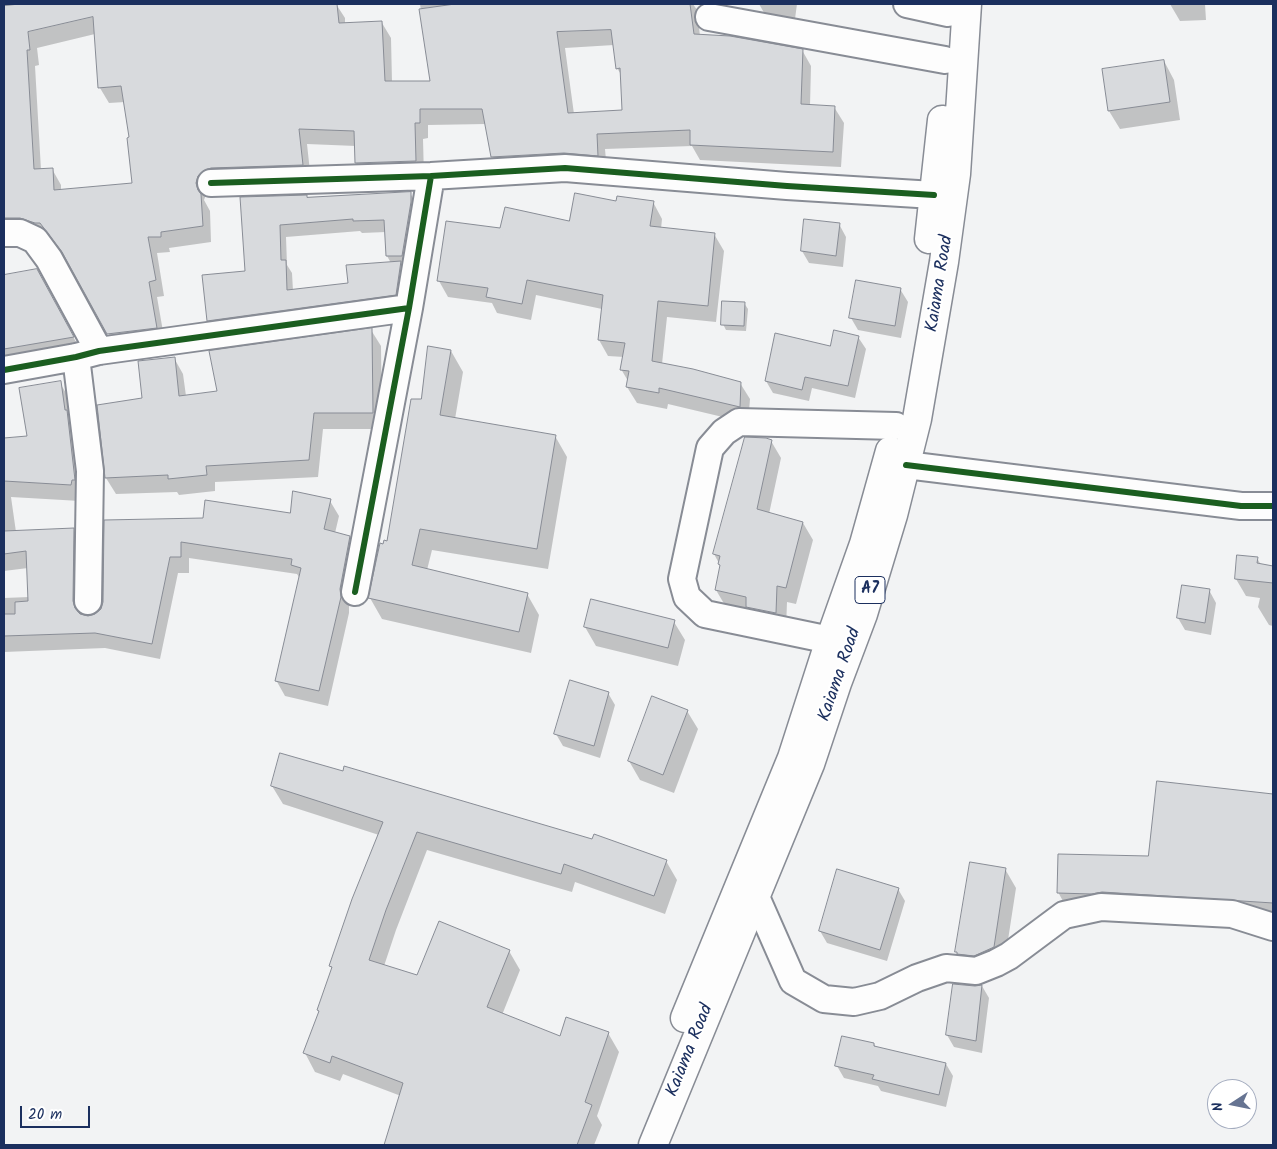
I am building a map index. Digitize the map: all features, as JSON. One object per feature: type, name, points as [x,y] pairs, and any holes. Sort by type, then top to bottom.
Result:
[{"type":"highway","name":"Kaiama Road","points":[[634,1145],[792,758],[866,535],[896,426],[909,367],[920,302],[942,121],[945,60],[954,7]]},
{"type":"highway","name":"Kaiama Road","points":[[653,1145],[810,764],[837,683],[863,614],[894,515],[917,420],[932,340],[954,194],[954,7]]},
{"type":"street","points":[[907,4],[954,7]]},
{"type":"street","points":[[709,17],[945,60]]},
{"type":"street","points":[[211,183],[431,176],[565,168],[787,186],[934,195]]},
{"type":"street","points":[[355,592],[409,308],[431,176]]},
{"type":"street","points":[[4,233],[20,233],[35,240],[50,259],[88,354],[90,471],[88,601]]},
{"type":"street","points":[[4,370],[88,354],[409,308]]},
{"type":"street","points":[[830,640],[704,614],[687,597],[682,579],[710,448],[724,432],[739,422],[896,426]]},
{"type":"street","points":[[906,465],[1241,506],[1273,506]]},
{"type":"street","points":[[756,897],[793,981],[824,999],[854,1002],[880,996],[917,978],[946,968],[976,971],[1009,956],[1064,915],[1101,907],[1232,914],[1273,927]]},
{"type":"building","points":[[20,4],[337,4],[339,23],[382,21],[385,81],[430,81],[419,9],[455,4],[690,4],[694,34],[730,36],[803,49],[801,104],[835,106],[833,152],[690,145],[690,130],[597,134],[598,156],[564,153],[491,157],[482,109],[420,109],[420,123],[415,123],[416,161],[355,163],[354,131],[299,129],[303,165],[211,168],[203,171],[198,176],[196,183],[201,194],[203,226],[161,232],[161,237],[148,237],[156,280],[149,282],[157,328],[107,334],[62,252],[40,223],[20,218],[4,218],[4,6]],"holes":[[[93,17],[98,88],[121,86],[129,137],[127,138],[132,183],[54,190],[53,168],[34,169],[27,50],[30,50],[28,32]],[[611,30],[616,69],[620,68],[622,110],[568,113],[557,32]]]},
{"type":"building","points":[[1164,60],[1170,102],[1108,111],[1102,69]]},
{"type":"building","points":[[411,192],[402,256],[386,256],[384,220],[353,221],[353,219],[280,225],[281,260],[286,260],[287,290],[348,283],[346,265],[401,261],[396,295],[207,321],[202,275],[245,271],[240,197],[307,195],[307,197]]},
{"type":"building","points":[[575,193],[616,201],[617,196],[654,201],[650,226],[715,233],[708,306],[658,301],[652,361],[693,369],[741,382],[740,407],[659,388],[659,393],[626,387],[629,371],[620,370],[625,343],[598,340],[603,295],[527,280],[522,304],[486,297],[488,288],[437,281],[446,221],[500,228],[505,207],[569,221]]},
{"type":"building","points":[[804,219],[840,223],[836,256],[801,251]]},
{"type":"building","points":[[37,269],[74,337],[4,349],[4,275]]},
{"type":"building","points":[[856,280],[901,288],[895,326],[849,318]]},
{"type":"building","points":[[722,301],[745,302],[744,326],[721,325]]},
{"type":"building","points":[[372,328],[373,413],[314,413],[309,460],[206,466],[207,475],[168,479],[168,475],[105,478],[97,405],[142,398],[138,361],[175,357],[179,396],[217,391],[209,351]]},
{"type":"building","points":[[834,330],[859,336],[848,386],[805,377],[802,390],[765,381],[775,333],[830,346]]},
{"type":"building","points":[[428,346],[451,350],[440,415],[556,435],[537,549],[420,529],[412,565],[528,593],[519,632],[368,598],[380,543],[383,544],[384,540],[387,541],[411,399],[421,399]]},
{"type":"building","points":[[61,381],[65,410],[67,410],[75,480],[72,480],[71,485],[4,481],[4,438],[27,436],[19,388]]},
{"type":"building","points":[[745,437],[772,440],[757,509],[803,522],[786,588],[777,586],[776,613],[746,607],[746,597],[715,590],[720,556],[713,554]]},
{"type":"building","points":[[293,491],[331,499],[324,529],[350,536],[340,589],[341,597],[319,691],[275,681],[301,568],[291,565],[292,559],[181,542],[181,557],[170,557],[152,644],[95,633],[4,636],[4,614],[15,614],[15,602],[28,601],[26,551],[4,554],[4,531],[74,528],[73,601],[75,608],[80,614],[88,616],[95,614],[101,609],[103,602],[104,520],[203,518],[205,500],[290,513]]},
{"type":"building","points":[[1237,555],[1258,557],[1257,563],[1273,566],[1273,583],[1235,579]]},
{"type":"building","points":[[1182,585],[1210,589],[1205,623],[1177,618]]},
{"type":"building","points":[[591,599],[675,620],[668,648],[584,627]]},
{"type":"building","points":[[570,680],[609,692],[594,746],[554,734]]},
{"type":"building","points":[[652,696],[688,710],[663,775],[628,761]]},
{"type":"building","points":[[280,753],[343,771],[344,766],[592,839],[594,834],[667,860],[654,896],[564,864],[561,874],[417,832],[386,910],[369,960],[417,975],[439,921],[510,950],[487,1007],[560,1036],[566,1017],[609,1032],[585,1102],[592,1105],[577,1145],[384,1145],[403,1083],[332,1056],[330,1063],[303,1053],[319,1011],[317,1010],[332,967],[329,966],[352,899],[383,822],[271,786]]},
{"type":"building","points":[[1157,781],[1273,794],[1273,903],[1102,892],[1092,894],[1057,893],[1058,854],[1148,856]]},
{"type":"building","points":[[970,862],[1006,868],[994,947],[974,956],[957,954],[955,952]]},
{"type":"building","points":[[837,869],[899,888],[880,950],[819,931]]},
{"type":"building","points":[[953,984],[982,985],[976,1041],[946,1035]]},
{"type":"building","points":[[842,1036],[874,1043],[874,1046],[946,1063],[939,1095],[872,1079],[874,1075],[835,1066]]},
{"type":"cycle path","points":[[211,183],[431,176],[565,168],[787,186],[934,195]]},
{"type":"cycle path","points":[[355,592],[409,308],[431,176]]},
{"type":"cycle path","points":[[4,370],[99,351],[409,308]]},
{"type":"cycle path","points":[[906,465],[1241,506],[1273,506]]}]
